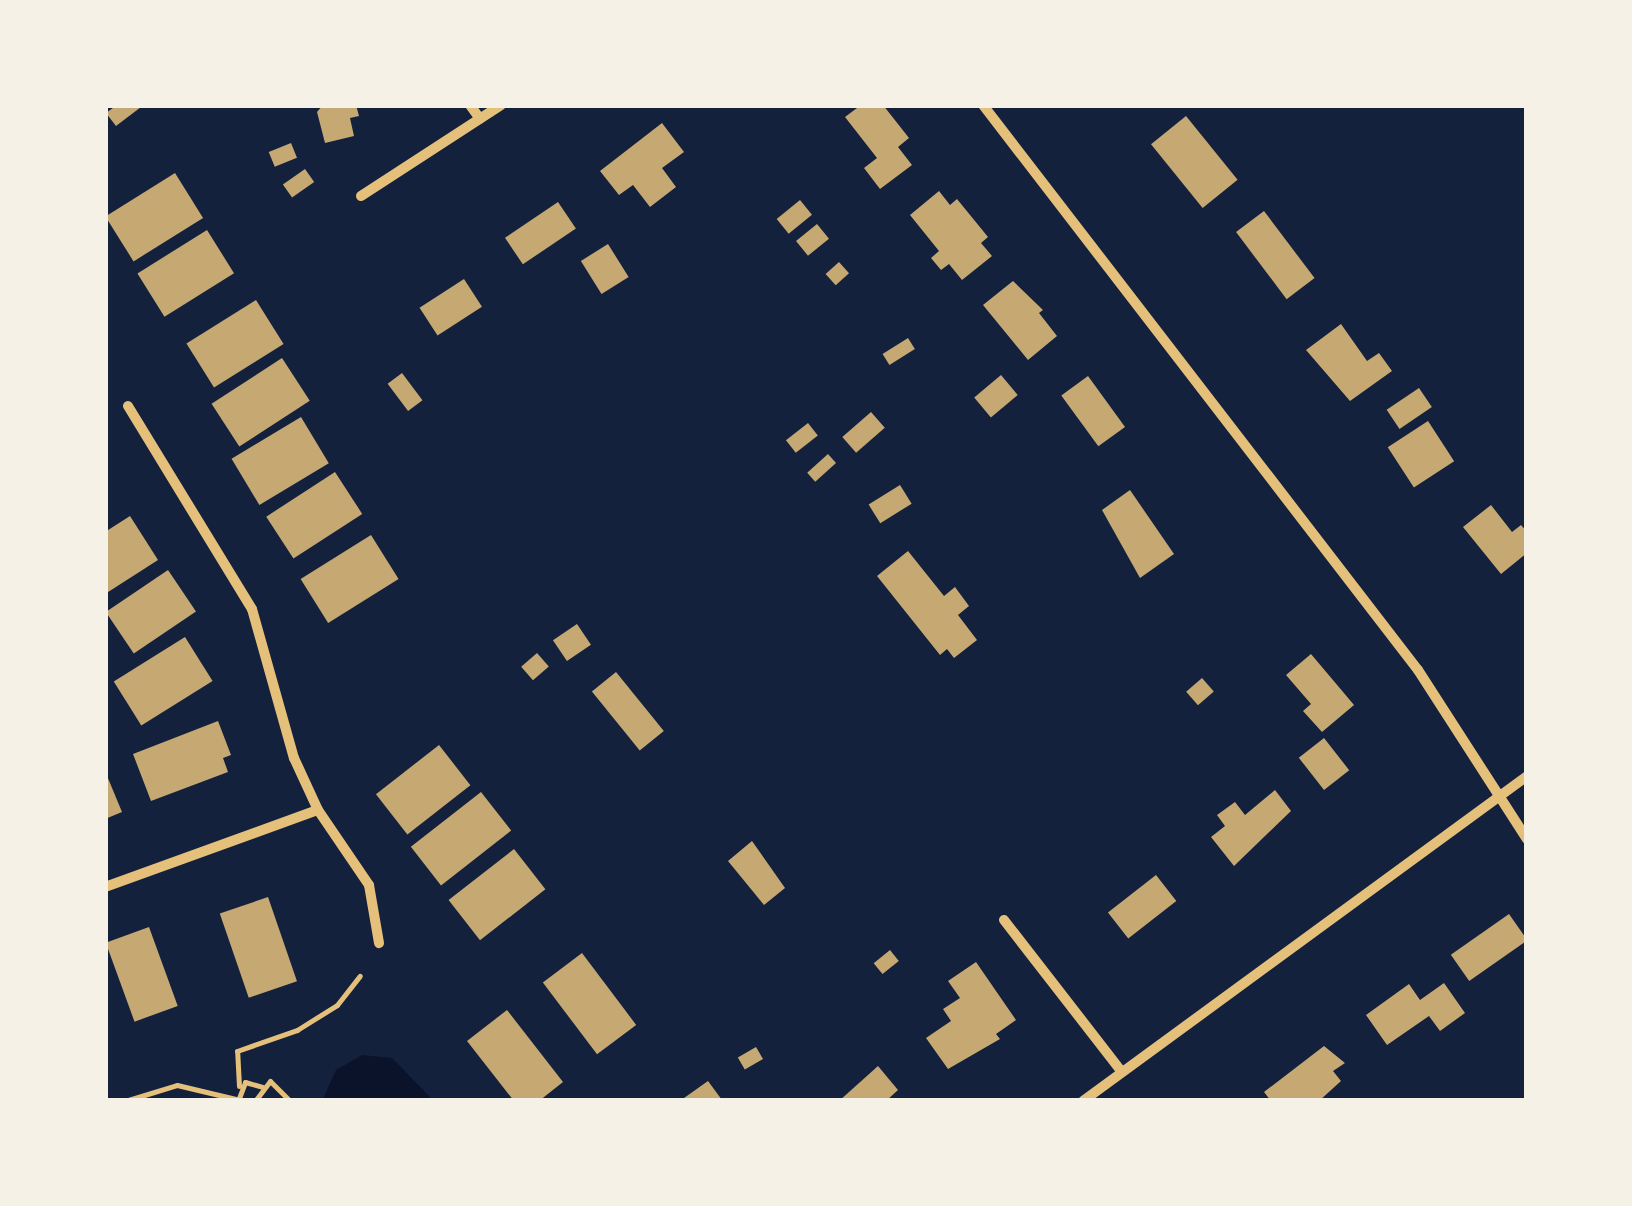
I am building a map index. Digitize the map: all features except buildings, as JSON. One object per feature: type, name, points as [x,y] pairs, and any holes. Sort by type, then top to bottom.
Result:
[{"type":"street","points":[[470,105],[480,120]]},
{"type":"street","points":[[361,196],[501,105]]},
{"type":"street","points":[[983,105],[1418,670],[1527,838]]},
{"type":"street","points":[[128,406],[252,609],[283,725],[318,810],[369,885],[379,943]]},
{"type":"street","points":[[1083,1101],[1527,776]]},
{"type":"street","points":[[105,887],[318,810]]},
{"type":"street","points":[[1004,920],[1122,1072]]},
{"type":"path","points":[[126,1101],[176,1086],[241,1100],[237,1051],[297,1030],[337,1005],[360,976]]},
{"type":"path","points":[[239,1086],[280,1085],[290,1101]]},
{"type":"path","points":[[255,1101],[262,1087]]},
{"type":"water","points":[[362,1055],[392,1058],[434,1101],[322,1101],[336,1070]]}]
